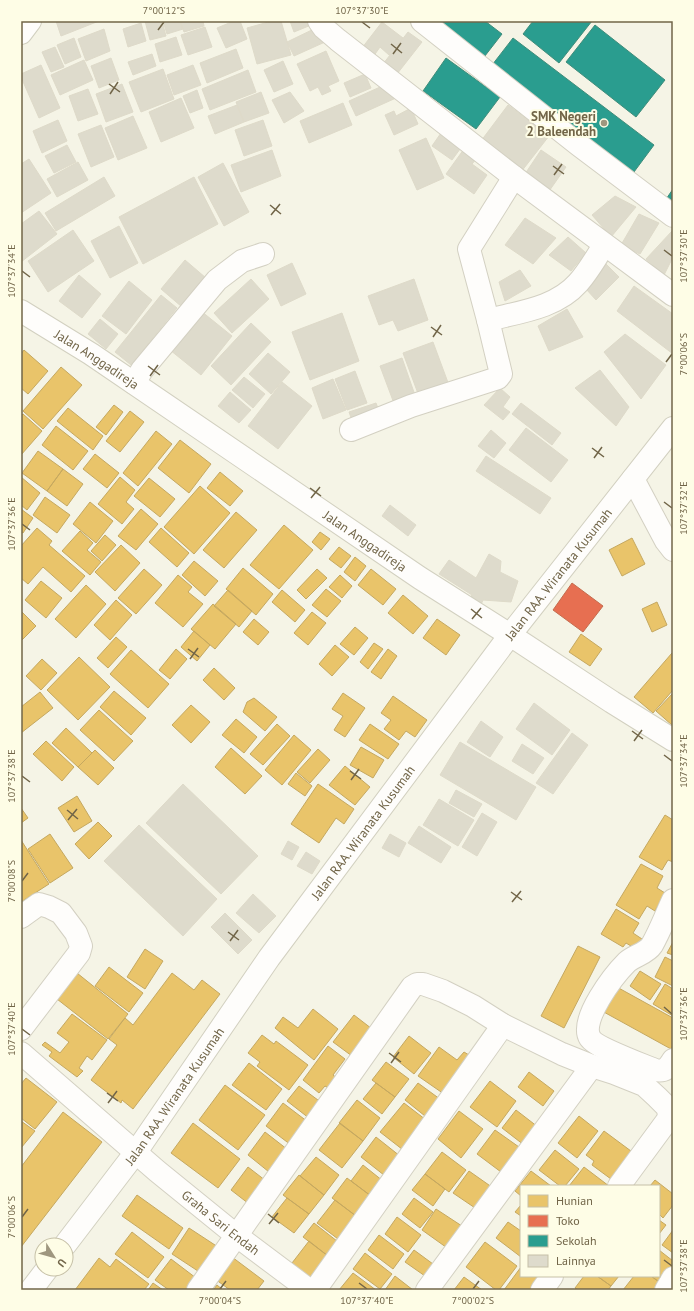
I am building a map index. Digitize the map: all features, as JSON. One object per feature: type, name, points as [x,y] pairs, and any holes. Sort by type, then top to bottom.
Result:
[{"type":"street","points":[[21,33],[30,21]]},
{"type":"street","points":[[319,21],[324,28],[338,40],[514,177],[673,295]]},
{"type":"street","points":[[422,21],[579,145],[673,216]]},
{"type":"street","points":[[350,430],[411,406],[498,378],[501,374],[469,248],[514,177]]},
{"type":"street","points":[[488,320],[527,310],[560,299],[579,283],[604,245]]},
{"type":"street","points":[[134,383],[142,370],[217,280],[242,261],[263,254]]},
{"type":"street","name":"Jalan Anggadireja","points":[[21,311],[91,354],[420,578],[673,740]]},
{"type":"street","name":"Jalan RAA. Wiranata Kusumah","points":[[71,1237],[136,1152],[269,958],[510,635],[673,428]]},
{"type":"street","points":[[633,479],[666,541],[673,550]]},
{"type":"street","points":[[673,900],[651,945],[644,952],[629,961],[614,976],[596,1003],[587,1028],[590,1039],[599,1046],[655,1070],[661,1071],[668,1069],[673,1060]]},
{"type":"street","points":[[21,917],[39,904],[49,907],[61,913],[76,933],[81,946],[80,953],[21,1029]]},
{"type":"street","points":[[198,1290],[412,987],[417,984],[423,984],[443,991],[473,1006],[503,1025],[562,1054],[644,1085],[658,1097],[668,1108],[669,1118],[620,1185]]},
{"type":"street","points":[[315,1290],[503,1025]]},
{"type":"street","name":"Graha Sari Endah","points":[[21,1053],[157,1171],[237,1236],[309,1290]]},
{"type":"street","points":[[427,1290],[592,1066]]},
{"type":"street","points":[[31,1290],[41,1277]]},
{"type":"street","points":[[542,1290],[551,1277]]},
{"type":"street","points":[[666,1290],[673,1278]]},
{"type":"building: Hunian","points":[[24,350],[48,371],[28,394],[21,388],[21,354]]},
{"type":"building: Hunian","points":[[61,367],[82,385],[43,429],[23,411]]},
{"type":"building: Hunian","points":[[114,405],[123,412],[106,435],[96,427]]},
{"type":"building: Hunian","points":[[68,408],[103,436],[93,450],[57,421]]},
{"type":"building: Hunian","points":[[130,411],[144,422],[120,452],[106,441]]},
{"type":"building: Hunian","points":[[23,414],[42,431],[21,455],[21,416]]},
{"type":"building: Hunian","points":[[56,426],[88,451],[73,470],[42,445]]},
{"type":"building: Hunian","points":[[156,431],[172,444],[138,486],[123,473]]},
{"type":"building: Hunian","points":[[180,440],[211,464],[189,493],[158,468]]},
{"type":"building: Hunian","points":[[38,451],[63,469],[47,491],[22,473]]},
{"type":"building: Hunian","points":[[95,454],[119,473],[107,488],[83,469]]},
{"type":"building: Hunian","points":[[63,469],[83,484],[67,506],[47,491]]},
{"type":"building: Hunian","points":[[220,472],[243,491],[230,506],[207,488]]},
{"type":"building: Hunian","points":[[21,477],[40,493],[27,510],[21,505]]},
{"type":"building: Hunian","points":[[120,477],[135,490],[126,502],[134,509],[122,524],[98,504]]},
{"type":"building: Hunian","points":[[149,478],[175,499],[160,517],[134,496]]},
{"type":"building: Hunian","points":[[200,486],[230,513],[194,554],[164,527]]},
{"type":"building: Hunian","points":[[45,497],[70,515],[57,533],[33,515]]},
{"type":"building: Hunian","points":[[90,502],[113,521],[96,543],[73,524]]},
{"type":"building: Hunian","points":[[21,509],[33,518],[23,533],[21,532]]},
{"type":"building: Hunian","points":[[141,509],[158,524],[136,550],[118,536]]},
{"type":"building: Hunian","points":[[236,512],[257,530],[224,568],[203,550]]},
{"type":"building: Hunian","points":[[284,525],[313,550],[279,589],[250,565]]},
{"type":"building: Hunian","points":[[37,528],[52,541],[49,545],[85,576],[71,592],[43,567],[28,584],[21,578],[21,546]]},
{"type":"building: Hunian","points":[[161,528],[189,553],[177,567],[149,542]]},
{"type":"building: Hunian","points":[[80,531],[93,543],[87,550],[101,562],[90,575],[62,551]]},
{"type":"building: Hunian","points":[[320,532],[330,539],[321,550],[312,542]]},
{"type":"building: Hunian","points":[[105,535],[116,545],[102,561],[91,551]]},
{"type":"building: Hunian","points":[[632,538],[645,564],[622,576],[609,550]]},
{"type":"building: Hunian","points":[[121,545],[140,563],[115,591],[95,572]]},
{"type":"building: Hunian","points":[[339,547],[351,556],[341,568],[329,559]]},
{"type":"building: Hunian","points":[[355,557],[366,566],[355,581],[344,572]]},
{"type":"building: Hunian","points":[[194,561],[218,581],[205,596],[182,575]]},
{"type":"building: Hunian","points":[[243,568],[273,594],[256,615],[226,589]]},
{"type":"building: Hunian","points":[[144,569],[162,585],[136,614],[118,598]]},
{"type":"building: Hunian","points":[[317,569],[327,578],[306,599],[297,590]]},
{"type":"building: Hunian","points":[[371,569],[396,589],[383,605],[358,585]]},
{"type":"building: Hunian","points":[[178,575],[192,587],[188,592],[203,604],[183,627],[155,603]]},
{"type":"building: Hunian","points":[[340,575],[352,586],[342,598],[329,587]]},
{"type":"building: Hunian","points":[[41,581],[62,598],[46,618],[25,600]]},
{"type":"building: Hunian","points":[[86,585],[106,604],[76,638],[55,619]]},
{"type":"building: Hunian","points":[[326,589],[341,601],[327,617],[312,605]]},
{"type":"building: Hunian","points":[[228,590],[252,611],[239,627],[214,606]]},
{"type":"building: Hunian","points":[[282,590],[305,610],[295,622],[272,602]]},
{"type":"building: Hunian","points":[[403,595],[428,616],[413,634],[388,613]]},
{"type":"building: Hunian","points":[[116,600],[132,615],[110,640],[94,625]]},
{"type":"building: Hunian","points":[[657,602],[667,625],[652,632],[642,609]]},
{"type":"building: Hunian","points":[[213,604],[236,624],[215,649],[191,629]]},
{"type":"building: Hunian","points":[[21,611],[36,626],[21,641]]},
{"type":"building: Hunian","points":[[312,612],[326,623],[308,645],[294,633]]},
{"type":"building: Hunian","points":[[254,619],[269,632],[258,645],[243,632]]},
{"type":"building: Hunian","points":[[437,619],[460,635],[446,655],[423,638]]},
{"type":"building: Hunian","points":[[355,627],[368,638],[354,655],[340,644]]},
{"type":"building: Hunian","points":[[194,631],[210,645],[197,661],[181,647]]},
{"type":"building: Hunian","points":[[581,634],[602,649],[590,666],[569,652]]},
{"type":"building: Hunian","points":[[116,637],[127,647],[108,668],[97,658]]},
{"type":"building: Hunian","points":[[374,643],[383,649],[368,669],[360,662]]},
{"type":"building: Hunian","points":[[335,645],[349,657],[332,676],[319,664]]},
{"type":"building: Hunian","points":[[176,649],[187,659],[170,679],[159,670]]},
{"type":"building: Hunian","points":[[388,649],[397,656],[381,679],[371,672]]},
{"type":"building: Hunian","points":[[131,650],[169,684],[148,708],[110,674]]},
{"type":"building: Hunian","points":[[672,653],[673,690],[653,713],[634,697]]},
{"type":"building: Hunian","points":[[79,657],[110,687],[78,720],[47,690]]},
{"type":"building: Hunian","points":[[42,659],[57,673],[41,690],[26,676]]},
{"type":"building: Hunian","points":[[214,668],[235,688],[224,700],[203,680]]},
{"type":"building: Hunian","points":[[114,691],[146,718],[131,735],[100,707]]},
{"type":"building: Hunian","points":[[40,692],[53,708],[21,733],[21,707]]},
{"type":"building: Hunian","points":[[343,693],[365,708],[345,737],[334,730],[343,716],[332,709]]},
{"type":"building: Hunian","points":[[673,693],[673,726],[656,711]]},
{"type":"building: Hunian","points":[[393,696],[427,720],[415,737],[406,731],[399,740],[384,729],[391,720],[381,713]]},
{"type":"building: Hunian","points":[[254,698],[277,717],[265,731],[243,712],[247,702]]},
{"type":"building: Hunian","points":[[191,705],[210,722],[191,743],[172,725]]},
{"type":"building: Hunian","points":[[99,710],[133,741],[114,761],[80,730]]},
{"type":"building: Hunian","points":[[236,719],[257,737],[244,753],[222,735]]},
{"type":"building: Hunian","points":[[277,724],[290,736],[263,765],[250,754]]},
{"type":"building: Hunian","points":[[370,724],[399,744],[388,759],[359,740]]},
{"type":"building: Hunian","points":[[66,728],[92,753],[78,767],[52,743]]},
{"type":"building: Hunian","points":[[294,735],[311,750],[282,785],[265,770]]},
{"type":"building: Hunian","points":[[46,741],[74,767],[62,781],[33,754]]},
{"type":"building: Hunian","points":[[361,747],[384,760],[373,778],[350,765]]},
{"type":"building: Hunian","points":[[231,748],[262,776],[245,794],[215,767]]},
{"type":"building: Hunian","points":[[318,749],[330,760],[310,783],[297,772]]},
{"type":"building: Hunian","points":[[95,750],[114,768],[98,785],[78,767]]},
{"type":"building: Hunian","points":[[345,766],[370,787],[355,805],[329,785]]},
{"type":"building: Hunian","points":[[296,773],[312,786],[305,796],[288,784]]},
{"type":"building: Hunian","points":[[318,784],[354,809],[344,824],[336,818],[319,843],[291,824]]},
{"type":"building: Hunian","points":[[77,796],[92,821],[74,832],[58,808]]},
{"type":"building: Hunian","points":[[21,808],[28,818],[21,823]]},
{"type":"building: Hunian","points":[[665,815],[673,820],[673,862],[668,860],[662,870],[639,857]]},
{"type":"building: Hunian","points":[[98,822],[112,836],[89,859],[75,844]]},
{"type":"building: Hunian","points":[[50,834],[73,868],[50,883],[28,849]]},
{"type":"building: Hunian","points":[[21,840],[49,884],[21,902]]},
{"type":"building: Hunian","points":[[641,864],[663,876],[657,888],[665,893],[655,911],[647,906],[639,919],[616,905]]},
{"type":"building: Hunian","points":[[616,909],[639,923],[633,933],[642,939],[636,949],[626,943],[623,947],[601,934]]},
{"type":"building: Hunian","points":[[673,942],[673,955],[667,953]]},
{"type":"building: Hunian","points":[[578,946],[600,957],[564,1028],[541,1016]]},
{"type":"building: Hunian","points":[[145,949],[163,961],[145,989],[127,977]]},
{"type":"building: Hunian","points":[[665,957],[673,961],[673,986],[655,977]]},
{"type":"building: Hunian","points":[[109,967],[143,993],[129,1012],[95,986]]},
{"type":"building: Hunian","points":[[640,971],[661,984],[650,1000],[630,986]]},
{"type":"building: Hunian","points":[[77,973],[128,1014],[108,1039],[57,999]]},
{"type":"building: Hunian","points":[[172,973],[194,990],[202,980],[220,994],[133,1109],[122,1100],[121,1103],[91,1080],[117,1045],[109,1039],[125,1018],[133,1025]]},
{"type":"building: Hunian","points":[[665,984],[673,989],[673,1016],[653,1004]]},
{"type":"building: Hunian","points":[[615,986],[673,1018],[673,1045],[671,1049],[602,1011]]},
{"type":"building: Hunian","points":[[313,1009],[338,1029],[314,1060],[275,1028],[283,1017],[298,1028]]},
{"type":"building: Hunian","points":[[72,1014],[107,1040],[92,1060],[87,1056],[79,1068],[83,1071],[77,1077],[49,1056],[52,1052],[42,1045],[45,1042],[60,1053],[69,1042],[57,1033]]},
{"type":"building: Hunian","points":[[354,1015],[376,1032],[356,1059],[333,1042]]},
{"type":"building: Hunian","points":[[262,1035],[274,1044],[276,1041],[308,1065],[289,1090],[257,1066],[260,1062],[248,1053]]},
{"type":"building: Hunian","points":[[409,1036],[431,1053],[414,1074],[393,1057]]},
{"type":"building: Hunian","points":[[328,1046],[345,1059],[333,1075],[338,1079],[330,1089],[325,1086],[319,1093],[303,1080]]},
{"type":"building: Hunian","points":[[439,1047],[457,1060],[464,1052],[474,1058],[444,1094],[418,1076]]},
{"type":"building: Hunian","points":[[386,1062],[409,1079],[395,1097],[372,1080]]},
{"type":"building: Hunian","points":[[249,1063],[282,1089],[266,1110],[232,1085]]},
{"type":"building: Hunian","points":[[529,1072],[554,1091],[543,1106],[518,1087]]},
{"type":"building: Hunian","points":[[26,1078],[57,1102],[35,1129],[21,1118],[21,1084]]},
{"type":"building: Hunian","points":[[490,1081],[516,1101],[497,1127],[470,1107]]},
{"type":"building: Hunian","points":[[376,1083],[395,1097],[382,1114],[363,1099]]},
{"type":"building: Hunian","points":[[418,1083],[444,1102],[430,1120],[405,1100]]},
{"type":"building: Hunian","points":[[225,1085],[265,1115],[238,1150],[199,1120]]},
{"type":"building: Hunian","points":[[299,1086],[326,1106],[314,1122],[287,1101]]},
{"type":"building: Hunian","points":[[357,1100],[380,1118],[363,1141],[339,1123]]},
{"type":"building: Hunian","points":[[283,1103],[308,1122],[291,1145],[266,1126]]},
{"type":"building: Hunian","points":[[404,1103],[430,1123],[407,1153],[380,1132]]},
{"type":"building: Hunian","points":[[516,1110],[538,1127],[524,1145],[502,1128]]},
{"type":"building: Hunian","points":[[459,1111],[483,1129],[461,1158],[438,1139]]},
{"type":"building: Hunian","points":[[63,1112],[102,1142],[21,1247],[21,1167]]},
{"type":"building: Hunian","points":[[579,1116],[598,1131],[577,1158],[558,1143]]},
{"type":"building: Hunian","points":[[21,1121],[35,1131],[21,1148]]},
{"type":"building: Hunian","points":[[193,1123],[240,1159],[218,1188],[171,1153]]},
{"type":"building: Hunian","points":[[340,1123],[363,1141],[342,1168],[319,1150]]},
{"type":"building: Hunian","points":[[495,1130],[519,1147],[501,1172],[477,1154]]},
{"type":"building: Hunian","points":[[604,1131],[635,1154],[615,1182],[592,1165],[594,1161],[586,1155]]},
{"type":"building: Hunian","points":[[265,1132],[292,1153],[274,1176],[248,1155]]},
{"type":"building: Hunian","points":[[376,1137],[405,1160],[389,1179],[361,1157]]},
{"type":"building: Hunian","points":[[555,1150],[579,1169],[566,1185],[559,1185],[539,1170]]},
{"type":"building: Hunian","points":[[442,1152],[466,1170],[449,1192],[425,1174]]},
{"type":"building: Hunian","points":[[316,1157],[339,1175],[324,1195],[300,1176]]},
{"type":"building: Hunian","points":[[363,1165],[383,1181],[371,1196],[351,1181]]},
{"type":"building: Hunian","points":[[248,1167],[270,1184],[253,1207],[231,1190]]},
{"type":"building: Hunian","points":[[584,1167],[608,1185],[570,1185]]},
{"type":"building: Hunian","points":[[469,1171],[496,1190],[481,1212],[453,1193]]},
{"type":"building: Hunian","points":[[531,1171],[550,1185],[520,1185],[520,1195],[515,1191]]},
{"type":"building: Hunian","points":[[425,1174],[445,1189],[433,1206],[412,1190]]},
{"type":"building: Hunian","points":[[299,1175],[324,1195],[309,1214],[283,1195]]},
{"type":"building: Hunian","points":[[347,1178],[371,1196],[356,1216],[332,1198]]},
{"type":"building: Hunian","points":[[655,1180],[673,1194],[673,1205],[663,1218],[660,1215],[660,1185],[651,1185]]},
{"type":"building: Hunian","points":[[137,1195],[183,1228],[169,1249],[122,1216]]},
{"type":"building: Hunian","points":[[287,1198],[309,1214],[294,1233],[272,1217]]},
{"type":"building: Hunian","points":[[414,1198],[433,1212],[420,1228],[402,1214]]},
{"type":"building: Hunian","points":[[335,1200],[356,1216],[338,1239],[317,1223]]},
{"type":"building: Hunian","points":[[520,1206],[520,1215],[515,1212]]},
{"type":"building: Hunian","points":[[436,1209],[465,1228],[450,1250],[422,1230]]},
{"type":"building: Hunian","points":[[397,1217],[421,1235],[408,1252],[385,1234]]},
{"type":"building: Hunian","points":[[660,1221],[666,1225],[660,1233]]},
{"type":"building: Hunian","points":[[508,1222],[520,1230],[520,1256],[496,1238]]},
{"type":"building: Hunian","points":[[314,1223],[342,1245],[328,1256],[303,1237]]},
{"type":"building: Hunian","points":[[189,1228],[218,1247],[201,1273],[172,1254]]},
{"type":"building: Hunian","points":[[673,1230],[673,1253],[662,1245]]},
{"type":"building: Hunian","points":[[132,1232],[164,1257],[148,1278],[115,1254]]},
{"type":"building: Hunian","points":[[379,1235],[404,1254],[393,1269],[368,1250]]},
{"type":"building: Hunian","points":[[309,1241],[328,1256],[310,1278],[292,1263]]},
{"type":"building: Hunian","points":[[485,1242],[517,1266],[499,1290],[496,1290],[466,1267]]},
{"type":"building: Hunian","points":[[414,1250],[433,1264],[425,1276],[405,1262]]},
{"type":"building: Hunian","points":[[660,1251],[673,1261],[673,1272],[663,1285],[652,1277],[660,1277]]},
{"type":"building: Hunian","points":[[365,1253],[392,1274],[380,1289],[353,1269]]},
{"type":"building: Hunian","points":[[232,1257],[264,1281],[257,1290],[230,1290],[215,1279]]},
{"type":"building: Hunian","points":[[99,1258],[110,1267],[116,1259],[149,1284],[144,1290],[75,1290]]},
{"type":"building: Hunian","points":[[171,1259],[200,1281],[193,1290],[169,1290],[155,1280]]},
{"type":"building: Hunian","points":[[520,1268],[520,1277],[537,1277],[542,1281],[535,1290],[504,1290]]},
{"type":"building: Hunian","points":[[353,1273],[376,1290],[339,1290]]},
{"type":"building: Hunian","points":[[395,1276],[413,1290],[385,1290]]},
{"type":"building: Hunian","points":[[464,1277],[482,1290],[454,1290]]},
{"type":"building: Hunian","points":[[583,1277],[598,1277],[611,1286],[608,1290],[578,1290],[575,1288]]},
{"type":"building: Hunian","points":[[598,1277],[618,1277],[611,1286]]},
{"type":"building: Hunian","points":[[633,1277],[652,1277],[662,1284],[657,1290],[623,1290]]},
{"type":"building: Hunian","points":[[153,1283],[163,1290],[148,1290]]},
{"type":"building: Hunian","points":[[217,1285],[223,1290],[213,1290]]},
{"type":"building: Toko","points":[[572,583],[603,606],[583,632],[553,610]]},
{"type":"building: Sekolah","points":[[428,21],[485,21],[502,34],[481,61]]},
{"type":"building: Sekolah","points":[[533,21],[592,21],[559,63],[523,34]]},
{"type":"building: Sekolah","points":[[595,25],[665,80],[636,117],[566,62]]},
{"type":"building: Sekolah","points":[[513,38],[654,145],[631,176],[489,69]]},
{"type":"building: Sekolah","points":[[446,58],[500,97],[476,129],[423,91]]},
{"type":"building: Sekolah","points":[[673,189],[673,213],[662,205]]},
{"type":"building: Lainnya","points":[[56,21],[99,21],[61,36]]},
{"type":"building: Lainnya","points":[[145,21],[162,21],[166,36],[150,40]]},
{"type":"building: Lainnya","points":[[163,21],[180,21],[183,29],[167,34]]},
{"type":"building: Lainnya","points":[[180,21],[203,21],[204,26],[184,32]]},
{"type":"building: Lainnya","points":[[234,21],[240,21],[247,39],[226,48],[217,28]]},
{"type":"building: Lainnya","points":[[272,21],[281,21],[291,55],[257,64],[247,28]]},
{"type":"building: Lainnya","points":[[290,21],[315,21],[316,23],[294,32]]},
{"type":"building: Lainnya","points":[[382,22],[403,38],[389,55],[380,47],[373,57],[362,48]]},
{"type":"building: Lainnya","points":[[141,23],[146,41],[128,47],[123,29]]},
{"type":"building: Lainnya","points":[[205,27],[212,47],[188,55],[181,35]]},
{"type":"building: Lainnya","points":[[318,27],[325,42],[294,56],[287,42]]},
{"type":"building: Lainnya","points":[[104,29],[110,51],[86,61],[78,39]]},
{"type":"building: Lainnya","points":[[408,32],[422,42],[397,74],[383,64]]},
{"type":"building: Lainnya","points":[[176,37],[182,55],[160,62],[155,44]]},
{"type":"building: Lainnya","points":[[74,38],[81,57],[65,64],[57,45]]},
{"type":"building: Lainnya","points":[[55,47],[64,67],[51,72],[42,52]]},
{"type":"building: Lainnya","points":[[236,49],[243,68],[207,83],[200,63]]},
{"type":"building: Lainnya","points":[[326,51],[339,81],[328,86],[331,91],[322,95],[318,87],[310,91],[297,64]]},
{"type":"building: Lainnya","points":[[152,54],[156,66],[133,75],[128,62]]},
{"type":"building: Lainnya","points":[[111,58],[119,80],[99,88],[91,66]]},
{"type":"building: Lainnya","points":[[84,60],[93,80],[60,95],[51,75]]},
{"type":"building: Lainnya","points":[[283,61],[293,84],[274,92],[264,70]]},
{"type":"building: Lainnya","points":[[41,65],[60,108],[39,118],[21,74]]},
{"type":"building: Lainnya","points":[[193,65],[201,85],[174,95],[167,75]]},
{"type":"building: Lainnya","points":[[163,69],[174,99],[141,112],[129,82]]},
{"type":"building: Lainnya","points":[[248,70],[256,92],[210,110],[202,89]]},
{"type":"building: Lainnya","points":[[365,74],[371,88],[350,97],[344,83]]},
{"type":"building: Lainnya","points":[[389,83],[396,98],[356,116],[349,101]]},
{"type":"building: Lainnya","points":[[122,84],[133,112],[106,122],[96,94]]},
{"type":"building: Lainnya","points":[[88,89],[98,114],[78,121],[69,96]]},
{"type":"building: Lainnya","points":[[197,90],[203,108],[190,113],[183,96]]},
{"type":"building: Lainnya","points":[[261,92],[269,113],[244,122],[236,102]]},
{"type":"building: Lainnya","points":[[290,92],[304,111],[284,123],[272,100]]},
{"type":"building: Lainnya","points":[[181,98],[194,128],[161,142],[149,112]]},
{"type":"building: Lainnya","points":[[343,103],[352,125],[309,143],[300,121]]},
{"type":"building: Lainnya","points":[[237,105],[244,122],[215,134],[208,116]]},
{"type":"building: Lainnya","points":[[508,105],[549,136],[521,172],[481,141]]},
{"type":"building: Lainnya","points":[[411,108],[418,124],[394,135],[385,115],[394,111],[396,116]]},
{"type":"building: Lainnya","points":[[133,116],[147,148],[118,160],[105,128]]},
{"type":"building: Lainnya","points":[[58,120],[67,141],[42,153],[33,131]]},
{"type":"building: Lainnya","points":[[263,120],[272,146],[244,156],[235,130]]},
{"type":"building: Lainnya","points":[[101,125],[114,157],[91,167],[78,134]]},
{"type":"building: Lainnya","points":[[443,130],[463,145],[452,160],[432,146]]},
{"type":"building: Lainnya","points":[[426,138],[444,178],[417,190],[399,150]]},
{"type":"building: Lainnya","points":[[67,145],[76,162],[54,173],[45,156]]},
{"type":"building: Lainnya","points":[[464,149],[477,158],[472,164],[487,175],[474,194],[446,174]]},
{"type":"building: Lainnya","points":[[272,150],[281,176],[241,192],[231,165]]},
{"type":"building: Lainnya","points":[[541,150],[566,167],[547,194],[523,177]]},
{"type":"building: Lainnya","points":[[29,159],[51,193],[21,213],[21,164]]},
{"type":"building: Lainnya","points":[[78,162],[88,180],[57,197],[47,179]]},
{"type":"building: Lainnya","points":[[223,163],[249,212],[224,226],[198,177]]},
{"type":"building: Lainnya","points":[[104,177],[115,196],[56,231],[45,213]]},
{"type":"building: Lainnya","points":[[194,177],[218,224],[143,264],[119,217]]},
{"type":"building: Lainnya","points":[[615,196],[636,207],[611,237],[592,215]]},
{"type":"building: Lainnya","points":[[39,211],[57,234],[21,262],[21,224]]},
{"type":"building: Lainnya","points":[[639,214],[659,223],[640,254],[621,245]]},
{"type":"building: Lainnya","points":[[525,218],[556,238],[533,264],[505,245]]},
{"type":"building: Lainnya","points":[[119,226],[138,263],[110,278],[91,241]]},
{"type":"building: Lainnya","points":[[73,230],[94,261],[48,292],[28,261]]},
{"type":"building: Lainnya","points":[[672,231],[673,257],[664,275],[646,259]]},
{"type":"building: Lainnya","points":[[568,237],[586,253],[571,271],[549,255]]},
{"type":"building: Lainnya","points":[[185,260],[206,278],[182,307],[161,289]]},
{"type":"building: Lainnya","points":[[292,263],[306,294],[281,306],[267,275]]},
{"type":"building: Lainnya","points":[[606,264],[619,277],[596,300],[586,289]]},
{"type":"building: Lainnya","points":[[520,270],[531,286],[505,301],[499,282]]},
{"type":"building: Lainnya","points":[[79,275],[101,294],[82,318],[59,301]]},
{"type":"building: Lainnya","points":[[251,279],[269,299],[232,333],[214,313]]},
{"type":"building: Lainnya","points":[[414,279],[428,320],[398,331],[393,320],[379,325],[368,296]]},
{"type":"building: Lainnya","points":[[129,281],[152,300],[126,334],[102,316]]},
{"type":"building: Lainnya","points":[[634,286],[673,314],[673,354],[617,311]]},
{"type":"building: Lainnya","points":[[161,295],[177,308],[131,365],[115,352]]},
{"type":"building: Lainnya","points":[[567,309],[583,337],[549,351],[538,326]]},
{"type":"building: Lainnya","points":[[201,311],[232,336],[201,375],[170,350]]},
{"type":"building: Lainnya","points":[[342,313],[359,361],[310,380],[292,332]]},
{"type":"building: Lainnya","points":[[100,319],[118,334],[106,349],[88,334]]},
{"type":"building: Lainnya","points":[[251,323],[271,342],[231,385],[211,366]]},
{"type":"building: Lainnya","points":[[625,334],[666,365],[641,399],[604,352]]},
{"type":"building: Lainnya","points":[[433,342],[450,388],[420,399],[403,353]]},
{"type":"building: Lainnya","points":[[268,353],[290,372],[271,394],[249,374]]},
{"type":"building: Lainnya","points":[[402,358],[416,398],[395,406],[380,366]]},
{"type":"building: Lainnya","points":[[600,370],[629,407],[616,426],[575,388]]},
{"type":"building: Lainnya","points":[[355,371],[367,403],[347,410],[335,379]]},
{"type":"building: Lainnya","points":[[244,377],[265,394],[253,408],[232,390]]},
{"type":"building: Lainnya","points":[[333,379],[346,410],[323,419],[312,388]]},
{"type":"building: Lainnya","points":[[282,382],[312,406],[278,449],[248,426]]},
{"type":"building: Lainnya","points":[[500,388],[510,397],[503,407],[510,412],[503,420],[484,405]]},
{"type":"building: Lainnya","points":[[230,392],[251,410],[239,423],[218,406]]},
{"type":"building: Lainnya","points":[[376,403],[381,416],[354,426],[349,412]]},
{"type":"building: Lainnya","points":[[521,403],[561,433],[552,445],[512,414]]},
{"type":"building: Lainnya","points":[[526,428],[568,460],[551,482],[509,450]]},
{"type":"building: Lainnya","points":[[491,430],[506,443],[494,458],[478,446]]},
{"type":"building: Lainnya","points":[[486,456],[551,498],[540,514],[476,471]]},
{"type":"building: Lainnya","points":[[390,505],[416,525],[408,536],[382,516]]},
{"type":"building: Lainnya","points":[[489,554],[501,561],[500,572],[518,581],[511,602],[483,600],[480,607],[467,602],[472,595],[439,574],[449,560],[476,578]]},
{"type":"building: Lainnya","points":[[534,703],[570,730],[552,755],[516,729]]},
{"type":"building: Lainnya","points":[[481,721],[503,737],[490,757],[467,742]]},
{"type":"building: Lainnya","points":[[572,733],[588,745],[553,794],[536,783]]},
{"type":"building: Lainnya","points":[[460,742],[536,787],[516,820],[440,775]]},
{"type":"building: Lainnya","points":[[522,744],[544,758],[533,774],[512,761]]},
{"type":"building: Lainnya","points":[[183,784],[258,856],[221,894],[146,823]]},
{"type":"building: Lainnya","points":[[456,790],[482,804],[474,817],[449,803]]},
{"type":"building: Lainnya","points":[[439,799],[474,820],[458,846],[423,825]]},
{"type":"building: Lainnya","points":[[482,813],[497,822],[477,856],[462,847]]},
{"type":"building: Lainnya","points":[[139,825],[217,899],[183,936],[104,861]]},
{"type":"building: Lainnya","points":[[419,826],[451,847],[441,863],[408,843]]},
{"type":"building: Lainnya","points":[[390,834],[406,843],[399,857],[382,848]]},
{"type":"building: Lainnya","points":[[288,841],[299,847],[292,860],[281,854]]},
{"type":"building: Lainnya","points":[[306,852],[320,861],[312,874],[297,866]]},
{"type":"building: Lainnya","points":[[253,894],[276,916],[259,933],[236,913]]},
{"type":"building: Lainnya","points":[[225,913],[252,940],[238,954],[211,927]]},
{"type":"place","name":"SMK Negeri 2 Baleendah","points":[[604,123]]}]
